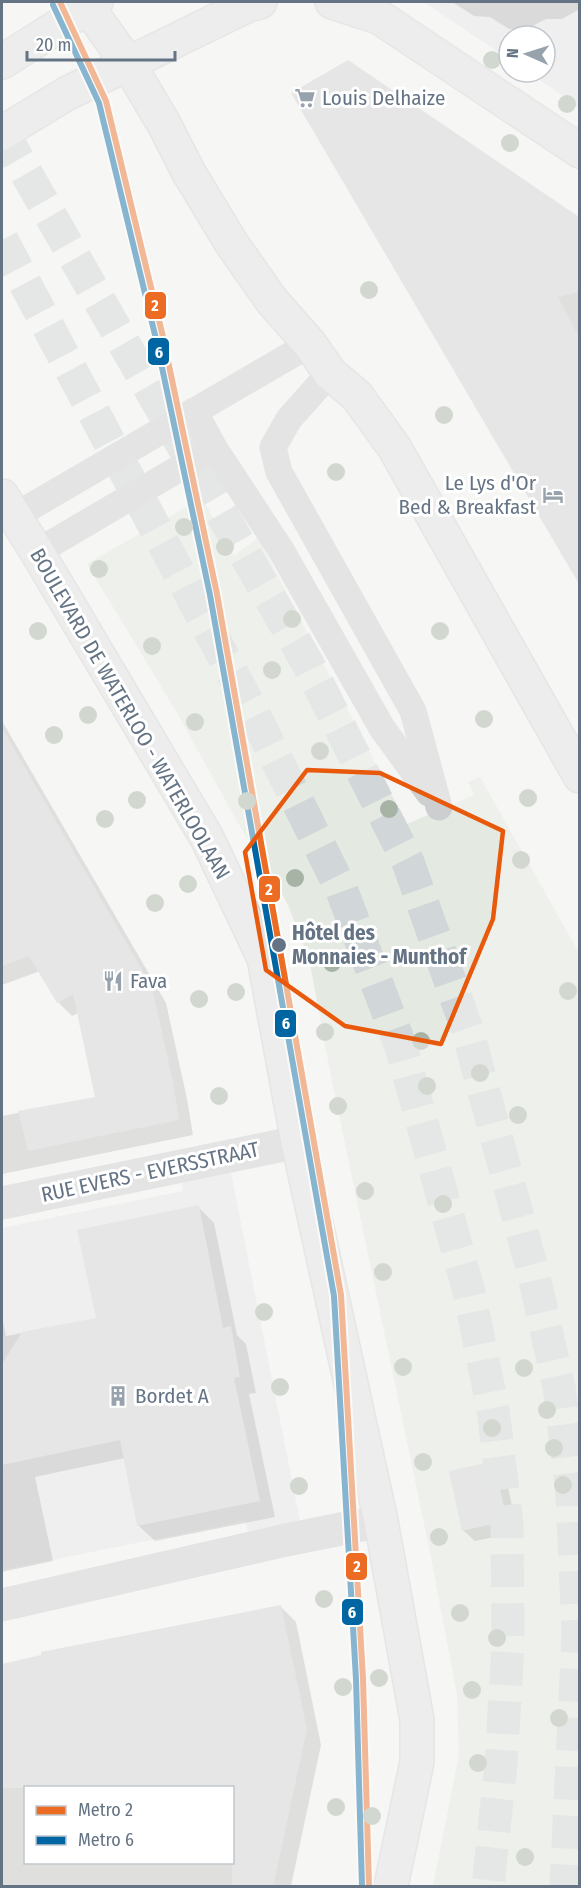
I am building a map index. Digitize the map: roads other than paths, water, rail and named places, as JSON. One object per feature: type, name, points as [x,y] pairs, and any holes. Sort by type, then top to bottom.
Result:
[{"type":"main road","points":[[2,133],[66,94],[248,4],[260,2]]},
{"type":"main road","points":[[332,2],[372,9],[579,151]]},
{"type":"main road","points":[[2,62],[90,3],[129,64],[189,173],[232,244],[272,301],[310,344],[330,373],[357,396],[394,447],[579,776]]},
{"type":"main road","name":"BOULEVARD DE WATERLOO - WATERLOOLAAN","points":[[8,506],[207,838],[264,958],[298,1142],[381,1521],[417,1720],[417,1762],[391,1887]]},
{"type":"street","name":"RUE EVERS - EVERSSTRAAT","points":[[2,1203],[298,1142]]},
{"type":"street","points":[[2,1605],[286,1540],[381,1521]]},
{"type":"lane","points":[[8,506],[194,411],[310,344]]},
{"type":"lane","points":[[194,411],[214,448],[281,550],[382,728],[439,807],[413,711],[279,472],[273,447],[289,419],[330,373]]},
{"type":"lane","points":[[37,552],[214,448]]},
{"type":"tunnel","points":[[2,131],[308,664],[408,862],[467,1029],[533,1272],[559,1387],[572,1494],[578,1634],[566,1886]]},
{"type":"tunnel","points":[[2,240],[254,714],[342,891],[401,1047],[469,1292],[493,1409],[507,1524],[508,1645],[501,1764],[488,1886]]},
{"type":"metro line","name":"2","points":[[60,2],[106,101],[163,337],[217,594],[341,1295],[363,1679],[369,1886]]},
{"type":"metro line","name":"6","points":[[53,5],[99,103],[156,339],[210,595],[334,1296],[356,1679],[362,1886]]},
{"type":"place","name":"Louis Delhaize","points":[[305,98]]},
{"type":"place","name":"Le Lys d'Or Bed & Breakfast","points":[[553,495]]},
{"type":"place","name":"Hôtel des Monnaies - Munthof","points":[[279,945]]},
{"type":"place","name":"Fava","points":[[113,981]]},
{"type":"place","name":"Bordet A","points":[[118,1396]]}]
